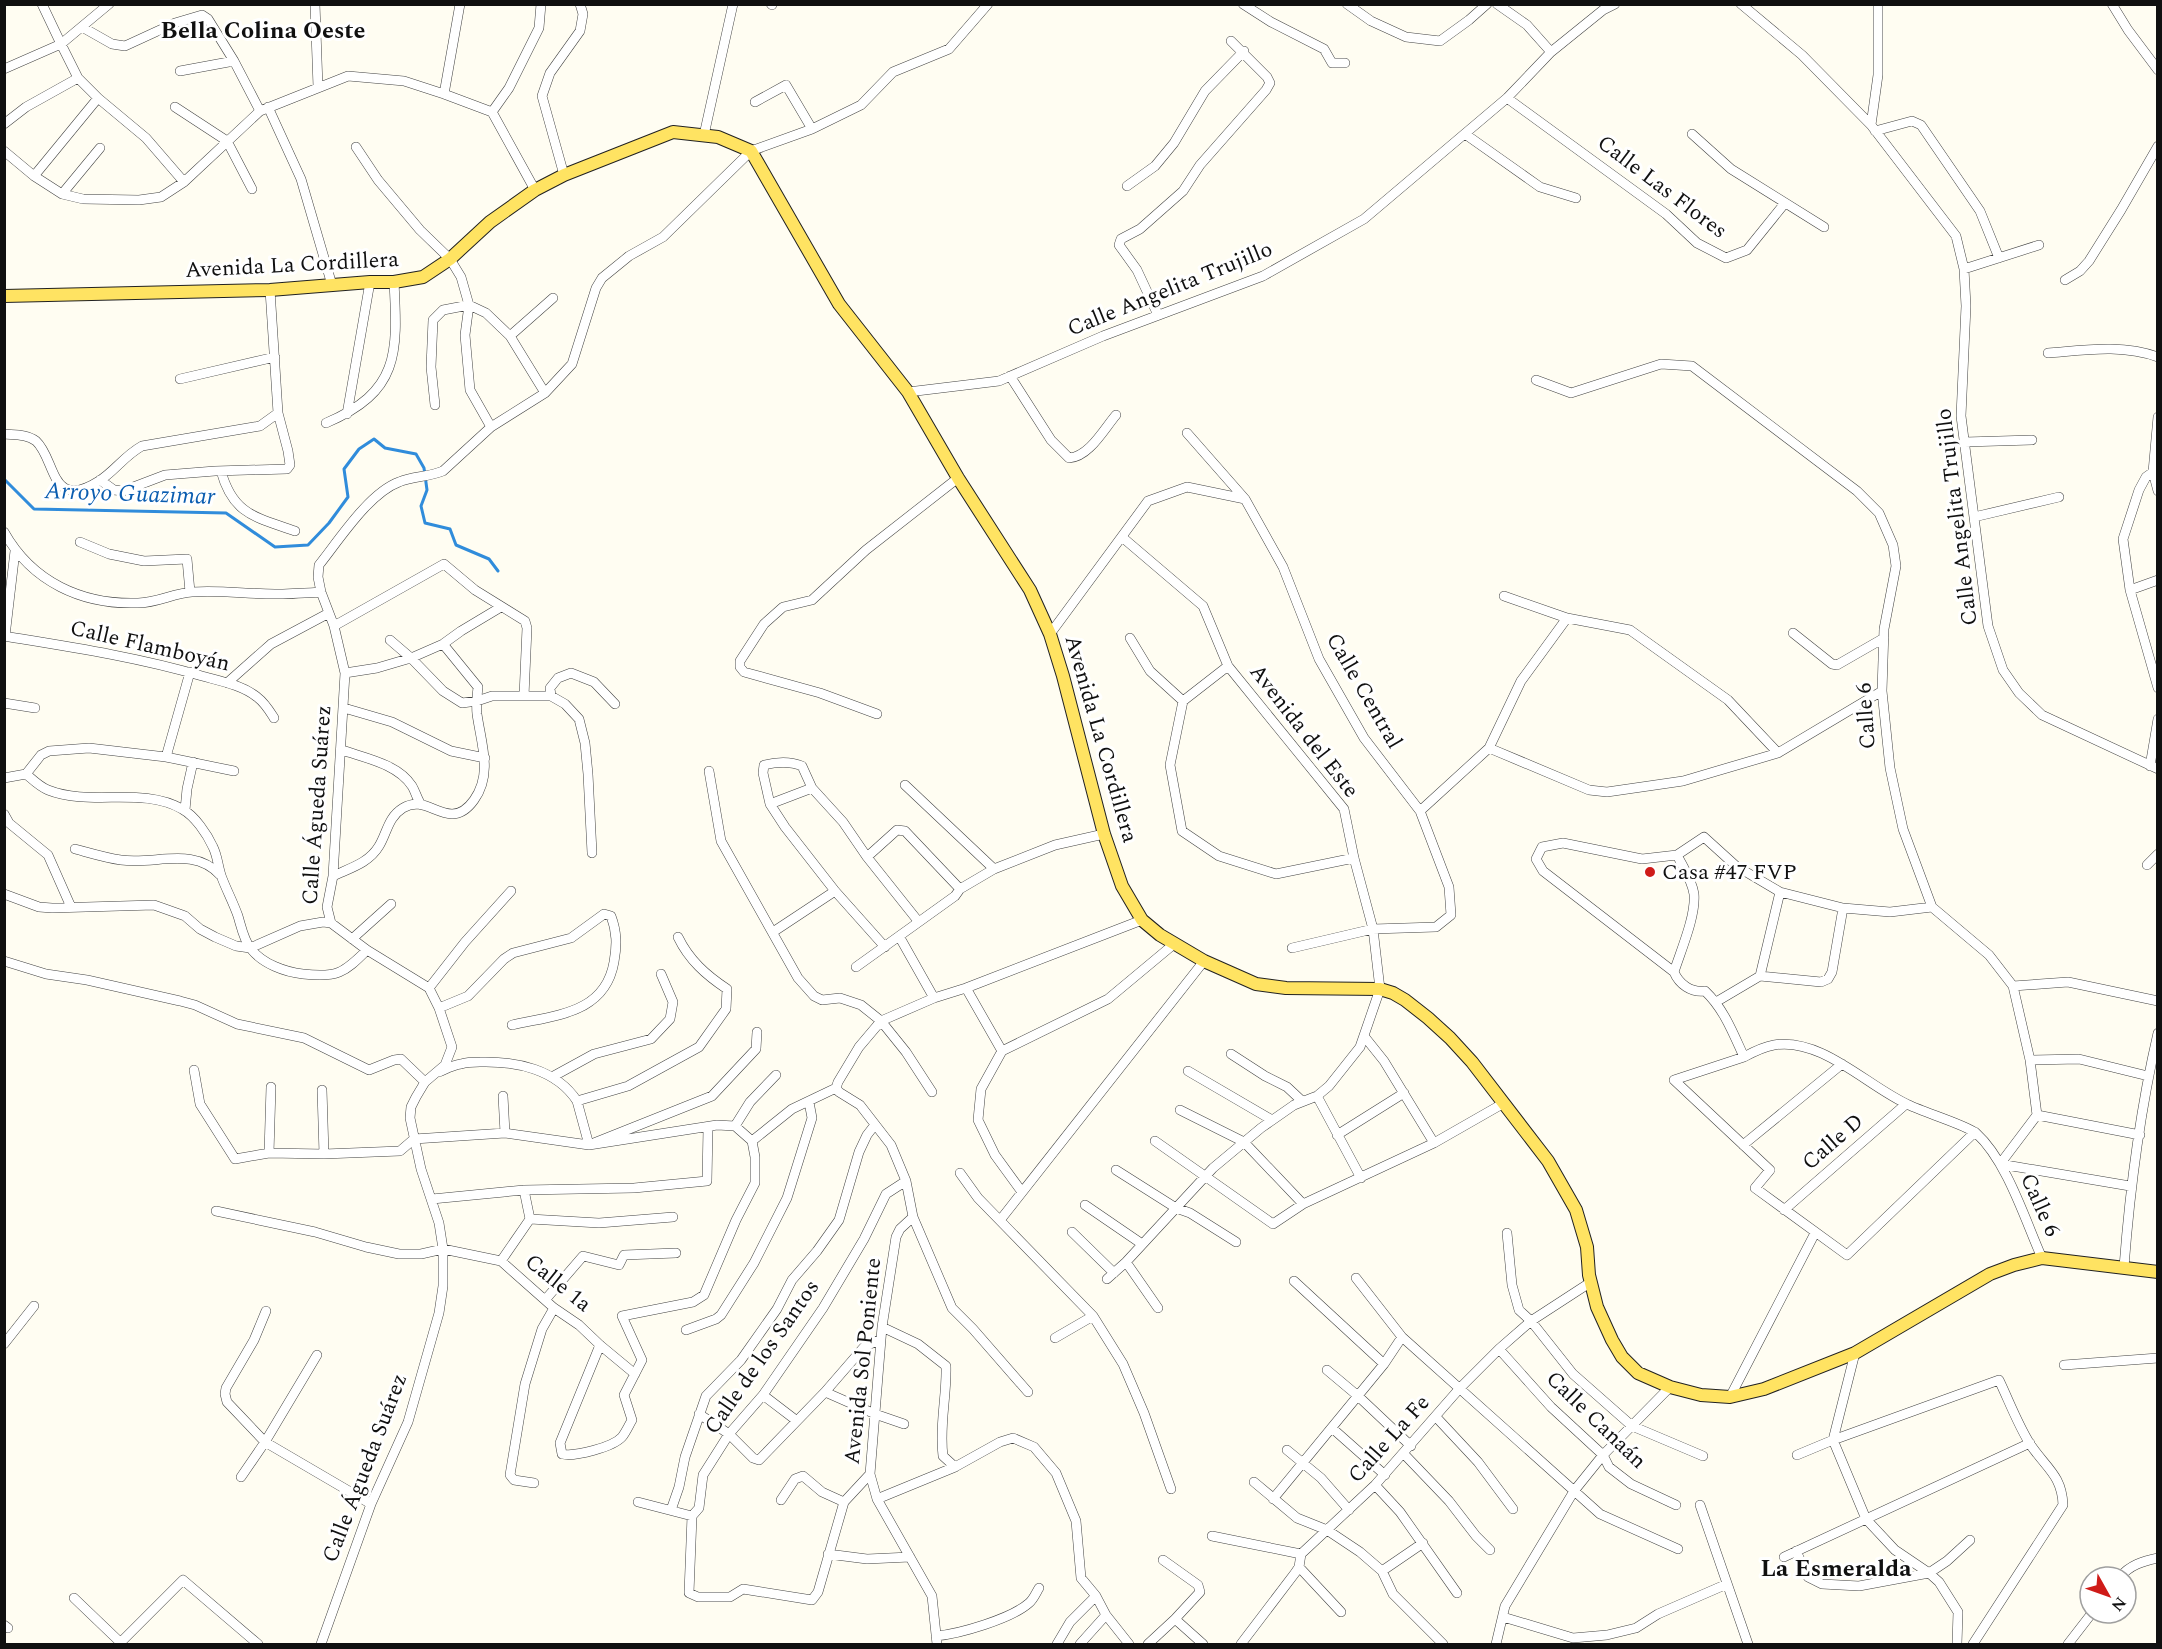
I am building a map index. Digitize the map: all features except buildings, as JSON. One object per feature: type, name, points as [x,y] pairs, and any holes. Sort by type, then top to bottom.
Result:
[{"type":"main road","name":"Avenida La Cordillera","points":[[4,296],[270,290],[394,282],[423,277],[450,259],[490,222],[534,190],[564,175],[673,132],[718,137],[751,151],[839,304],[908,392],[958,478],[1030,590],[1050,634],[1104,834],[1122,886],[1142,920],[1174,944],[1204,961],[1256,984],[1286,988],[1380,989],[1399,997],[1428,1018],[1472,1062],[1548,1161],[1576,1210],[1587,1247],[1589,1275],[1597,1307],[1622,1357],[1638,1373],[1670,1387],[1701,1395],[1730,1397],[1764,1389],[1855,1353],[1990,1274],[2014,1265],[2042,1258],[2157,1272]]},
{"type":"street","points":[[42,4],[78,78],[146,138],[184,182]]},
{"type":"street","points":[[4,69],[61,44],[109,4]]},
{"type":"street","points":[[318,87],[315,8],[325,4]]},
{"type":"street","points":[[444,94],[460,4]]},
{"type":"street","points":[[492,112],[508,88],[539,28],[541,4]]},
{"type":"street","points":[[564,175],[542,96],[550,73],[580,31],[583,14],[580,4]]},
{"type":"street","points":[[704,135],[733,4]]},
{"type":"street","points":[[751,151],[812,129],[861,105],[893,72],[949,49],[988,4]]},
{"type":"street","points":[[1243,4],[1271,22],[1324,49],[1332,63],[1345,63]]},
{"type":"street","points":[[1347,4],[1371,21],[1406,37],[1440,40],[1487,4]]},
{"type":"street","points":[[1497,4],[1527,25],[1551,52]]},
{"type":"street","name":"Calle Angelita Trujillo","points":[[908,392],[999,381],[1103,336],[1263,276],[1364,219],[1507,98],[1551,52],[1600,7],[1615,4]]},
{"type":"street","name":"Calle Angelita Trujillo","points":[[1741,4],[1802,55],[1873,128],[1956,236],[1964,269],[1966,306],[1961,416],[1988,626],[2002,670],[2019,693],[2042,715],[2154,768]]},
{"type":"street","points":[[1878,4],[1878,75],[1873,128],[1912,121],[1921,125],[1980,211],[2000,258]]},
{"type":"street","points":[[2112,4],[2157,70]]},
{"type":"street","points":[[82,27],[112,44],[125,46],[175,23],[202,15],[208,19],[264,109],[301,179],[332,285]]},
{"type":"street","points":[[1158,315],[1137,270],[1119,245],[1121,239],[1140,229],[1183,191],[1200,165],[1266,90],[1270,82],[1267,77],[1244,51],[1231,41]]},
{"type":"street","points":[[1127,186],[1155,166],[1174,142],[1205,91],[1244,51]]},
{"type":"street","points":[[180,71],[234,61]]},
{"type":"street","points":[[4,151],[34,176],[62,194],[83,199],[139,200],[161,197],[184,182],[264,109],[348,76],[404,81],[492,112],[534,190]]},
{"type":"street","points":[[4,124],[26,107],[78,78]]},
{"type":"street","points":[[755,102],[786,85],[812,129]]},
{"type":"street","points":[[34,176],[98,98]]},
{"type":"street","name":"Calle Las Flores","points":[[1507,98],[1666,214],[1697,243],[1726,258],[1747,250],[1785,202]]},
{"type":"street","points":[[175,107],[227,141],[252,189]]},
{"type":"street","points":[[1465,134],[1540,187],[1576,198]]},
{"type":"street","points":[[1692,134],[1731,169],[1824,227]]},
{"type":"street","points":[[2065,280],[2080,271],[2089,261],[2157,146]]},
{"type":"street","points":[[356,147],[378,180],[420,230],[450,259],[461,277],[470,305],[465,335],[470,390],[491,427]]},
{"type":"street","points":[[62,194],[100,148]]},
{"type":"street","name":"Calle Águeda Suárez","points":[[321,1644],[371,1504],[408,1422],[439,1313],[443,1286],[443,1249],[439,1224],[422,1169],[410,1118],[411,1107],[425,1082],[445,1065],[452,1047],[439,1008],[429,988],[367,950],[331,923],[327,907],[333,876],[345,673],[334,626],[321,592],[318,576],[319,565],[372,499],[397,482],[443,471],[491,427],[545,393],[572,364],[596,288],[602,278],[629,256],[663,237],[751,151]]},
{"type":"street","points":[[1964,269],[2039,245]]},
{"type":"street","points":[[347,414],[370,282]]},
{"type":"street","points":[[326,423],[363,404],[380,388],[388,371],[396,322],[394,282]]},
{"type":"street","points":[[100,480],[114,490],[123,491],[165,475],[287,469],[290,465],[278,413],[270,290]]},
{"type":"street","points":[[510,336],[554,298]]},
{"type":"street","points":[[435,405],[431,367],[433,320],[443,310],[470,305],[486,313],[510,336],[545,393]]},
{"type":"street","points":[[2048,353],[2110,348],[2157,357]]},
{"type":"street","points":[[180,379],[275,357]]},
{"type":"street","name":"Calle 6","points":[[1536,380],[1571,393],[1661,364],[1692,366],[1857,490],[1879,513],[1893,545],[1896,566],[1884,638],[1882,691],[1890,768],[1903,829],[1932,907],[1989,955],[2013,986],[2030,1060],[2037,1115],[2000,1164],[2042,1258]]},
{"type":"street","points":[[1010,376],[1051,440],[1069,458],[1076,458],[1088,449],[1116,415]]},
{"type":"street","points":[[4,434],[27,436],[34,440],[40,446],[54,477],[64,487],[76,490],[100,480],[128,453],[142,446],[260,426],[278,413]]},
{"type":"street","points":[[2157,414],[2155,472],[2157,491]]},
{"type":"street","name":"Calle Central","points":[[1187,433],[1245,499],[1283,567],[1324,669],[1364,738],[1420,811],[1449,887],[1451,915],[1436,927],[1373,928]]},
{"type":"street","points":[[1965,442],[2032,440]]},
{"type":"street","points":[[221,471],[225,486],[233,501],[247,513],[295,531]]},
{"type":"street","points":[[2155,472],[2146,477],[2139,489],[2123,539],[2130,590],[2157,688]]},
{"type":"street","points":[[877,714],[820,693],[744,672],[740,667],[740,661],[764,624],[783,607],[812,600],[866,550],[958,478]]},
{"type":"street","points":[[1050,634],[1148,501],[1187,487],[1245,499]]},
{"type":"street","points":[[1974,517],[2059,498]]},
{"type":"street","points":[[4,532],[15,551],[27,564],[81,598],[118,603],[141,603],[190,592],[275,594],[321,592]]},
{"type":"street","name":"Avenida del Este","points":[[1122,537],[1203,606],[1228,666],[1344,809],[1354,858],[1373,928],[1380,989]]},
{"type":"street","points":[[80,542],[109,554],[144,561],[187,559],[190,592]]},
{"type":"street","points":[[5,636],[15,551]]},
{"type":"street","points":[[334,626],[444,564],[475,590],[525,621],[527,628],[524,696]]},
{"type":"street","points":[[2130,590],[2157,580]]},
{"type":"street","points":[[1504,596],[1567,618],[1630,630],[1728,700],[1778,753]]},
{"type":"street","points":[[345,673],[377,668],[411,658],[443,644],[501,607]]},
{"type":"street","points":[[227,683],[271,644],[329,613]]},
{"type":"street","points":[[1420,811],[1490,748],[1521,681],[1567,618]]},
{"type":"street","points":[[1793,633],[1827,661],[1837,665],[1884,638]]},
{"type":"street","name":"Calle Flamboyán","points":[[5,636],[134,658],[227,683],[257,697],[274,718]]},
{"type":"street","points":[[1130,638],[1150,671],[1183,701]]},
{"type":"street","points":[[390,640],[443,691],[462,703],[492,696],[551,696],[566,704],[579,719],[585,743],[592,853]]},
{"type":"street","points":[[333,876],[367,860],[378,848],[388,824],[404,807],[420,803],[453,814],[467,809],[480,792],[484,758],[477,701],[478,687],[476,681],[452,657],[443,644]]},
{"type":"street","points":[[1228,666],[1183,701],[1170,765],[1182,831],[1219,856],[1276,874],[1354,858]]},
{"type":"street","points":[[166,757],[190,672]]},
{"type":"street","points":[[551,696],[550,688],[558,678],[571,673],[594,682],[615,704]]},
{"type":"street","points":[[1490,748],[1589,790],[1607,792],[1683,781],[1778,753],[1882,691]]},
{"type":"street","points":[[4,703],[35,708]]},
{"type":"street","points":[[344,708],[392,722],[451,751],[484,758]]},
{"type":"street","points":[[2154,768],[2157,719]]},
{"type":"street","points":[[4,778],[26,774],[41,755],[49,751],[89,748],[166,757],[234,771]]},
{"type":"street","points":[[342,750],[385,765],[402,774],[412,786],[420,803]]},
{"type":"street","points":[[185,810],[193,762]]},
{"type":"street","points":[[885,947],[835,891],[785,827],[770,804],[763,773],[764,765],[776,762],[799,764],[812,788],[843,822],[867,857],[918,921]]},
{"type":"street","points":[[709,771],[721,842],[798,978],[814,996],[822,1000],[840,998],[861,1005],[881,1021],[906,1052],[932,1092]]},
{"type":"street","points":[[26,774],[48,790],[75,797],[148,799],[169,802],[185,810],[199,825],[213,848],[250,948],[266,962],[298,973],[335,974],[348,969],[367,950]]},
{"type":"street","points":[[904,785],[994,869]]},
{"type":"street","points":[[770,804],[812,788]]},
{"type":"street","points":[[4,814],[9,823],[48,855],[71,907]]},
{"type":"street","points":[[867,857],[897,830],[905,831],[960,889]]},
{"type":"street","points":[[856,967],[955,896],[960,889],[994,869],[1055,846],[1104,834]]},
{"type":"street","points":[[1744,1057],[1730,1024],[1716,1002],[1705,991],[1698,992],[1677,980],[1674,972],[1543,871],[1536,859],[1542,847],[1563,843],[1642,859],[1677,855],[1704,837],[1736,866],[1780,892],[1843,908],[1890,912],[1932,907]]},
{"type":"street","points":[[75,849],[122,861],[181,858],[200,861],[211,865],[222,877]]},
{"type":"street","points":[[2147,866],[2157,854]]},
{"type":"street","points":[[1674,972],[1694,909],[1694,894],[1690,881],[1677,855]]},
{"type":"street","points":[[429,988],[465,942],[511,891]]},
{"type":"street","points":[[773,932],[835,891]]},
{"type":"street","points":[[1760,976],[1780,892]]},
{"type":"street","points":[[4,894],[39,907],[154,905],[185,916],[215,937],[236,946],[250,948],[300,926],[311,923],[331,923]]},
{"type":"street","points":[[352,939],[391,904]]},
{"type":"street","points":[[1716,1002],[1760,976],[1821,981],[1828,979],[1832,972],[1843,908]]},
{"type":"street","points":[[439,1008],[468,996],[504,959],[513,953],[571,938],[604,914],[611,916],[617,948],[612,976],[605,989],[592,1002],[576,1011],[512,1025]]},
{"type":"street","points":[[752,1141],[792,1109],[836,1088],[859,1047],[881,1021],[934,998],[966,988],[1142,920]]},
{"type":"street","points":[[1292,948],[1373,928]]},
{"type":"street","points":[[899,936],[934,998]]},
{"type":"street","points":[[577,1101],[628,1086],[699,1047],[726,1009],[727,989],[707,976],[685,951],[678,937]]},
{"type":"street","points":[[1022,1192],[995,1155],[978,1120],[981,1089],[1002,1051],[1108,999],[1174,944]]},
{"type":"street","points":[[4,961],[46,974],[87,980],[195,1005],[237,1024],[304,1038],[369,1070],[401,1059],[425,1082]]},
{"type":"street","points":[[1000,1220],[1204,961]]},
{"type":"street","points":[[552,1077],[594,1054],[651,1039],[670,1019],[673,1002],[661,974]]},
{"type":"street","points":[[2013,986],[2068,982],[2157,1001]]},
{"type":"street","points":[[966,988],[1002,1051]]},
{"type":"street","points":[[1072,1232],[1110,1276],[1126,1262],[1206,1176],[1244,1142],[1272,1120],[1302,1101],[1317,1096],[1335,1079],[1360,1047],[1380,989]]},
{"type":"street","points":[[589,1145],[712,1096],[756,1049],[757,1032]]},
{"type":"street","points":[[2124,1267],[2130,1186],[2157,1033]]},
{"type":"street","points":[[1364,1036],[1384,1061],[1434,1143]]},
{"type":"street","points":[[1975,1132],[1847,1255],[1755,1188],[1770,1170],[1674,1080],[1744,1057],[1762,1048],[1785,1044],[1811,1049],[1842,1064],[1906,1104],[1975,1132],[2000,1164],[2130,1186]]},
{"type":"street","points":[[1231,1054],[1265,1077],[1287,1087],[1302,1101]]},
{"type":"street","points":[[2030,1060],[2079,1059],[2148,1076]]},
{"type":"street","points":[[434,1074],[462,1063],[500,1061],[530,1066],[569,1089],[577,1101],[589,1145]]},
{"type":"street","points":[[1743,1145],[1842,1064]]},
{"type":"street","points":[[194,1070],[200,1104],[235,1159],[269,1153],[324,1154],[400,1150],[414,1139],[505,1133],[589,1145],[717,1125],[735,1126],[752,1141],[755,1157],[755,1183],[704,1294],[693,1302],[622,1316],[642,1360],[624,1395],[632,1420],[621,1439],[583,1454],[570,1456],[562,1454],[560,1443],[600,1345]]},
{"type":"street","points":[[1188,1071],[1272,1120]]},
{"type":"street","points":[[735,1126],[750,1102],[776,1075]]},
{"type":"street","points":[[269,1153],[271,1087]]},
{"type":"street","points":[[836,1088],[860,1106],[891,1145],[906,1181],[913,1217],[952,1308],[1028,1392]]},
{"type":"street","points":[[322,1090],[324,1154]]},
{"type":"street","points":[[1337,1135],[1404,1093]]},
{"type":"street","points":[[502,1096],[505,1133]]},
{"type":"street","points":[[1317,1096],[1361,1178]]},
{"type":"street","points":[[686,1330],[721,1315],[754,1263],[787,1198],[812,1118],[809,1102]]},
{"type":"street","points":[[1155,1141],[1273,1224],[1303,1204],[1434,1143],[1504,1103]]},
{"type":"street","name":"Calle D","points":[[1784,1210],[1906,1104]]},
{"type":"street","points":[[1180,1110],[1244,1142],[1303,1204]]},
{"type":"street","points":[[2037,1115],[2140,1135]]},
{"type":"street","points":[[671,1510],[679,1487],[685,1457],[706,1396],[741,1360],[777,1308],[792,1280],[839,1220],[860,1152],[867,1135],[874,1126]]},
{"type":"street","points":[[432,1199],[524,1190],[634,1188],[707,1181],[708,1128]]},
{"type":"street","points":[[1116,1170],[1236,1242]]},
{"type":"street","points":[[960,1173],[978,1198],[1093,1316],[1123,1364],[1144,1413],[1171,1489]]},
{"type":"street","name":"Calle de los Santos","points":[[828,1554],[818,1592],[812,1600],[743,1589],[730,1597],[698,1598],[689,1593],[692,1516],[699,1508],[704,1475],[729,1434],[763,1395],[829,1298],[864,1239],[886,1194],[906,1181]]},
{"type":"street","points":[[501,1261],[530,1219],[524,1190]]},
{"type":"street","points":[[1085,1205],[1142,1244]]},
{"type":"street","points":[[216,1211],[315,1232],[399,1254],[421,1254],[443,1249]]},
{"type":"street","points":[[530,1219],[599,1223],[673,1217]]},
{"type":"street","name":"Avenida Sol Poniente","points":[[913,1217],[900,1229],[896,1238],[880,1339],[870,1474],[877,1499],[932,1596],[936,1640]]},
{"type":"street","points":[[1508,1233],[1512,1286],[1519,1310],[1573,1374],[1632,1426],[1703,1456]]},
{"type":"street","points":[[1730,1397],[1815,1233]]},
{"type":"street","name":"Calle 1a","points":[[443,1249],[501,1261],[635,1374]]},
{"type":"street","points":[[545,1300],[583,1256],[619,1265],[624,1255],[676,1253]]},
{"type":"street","points":[[1126,1262],[1158,1308]]},
{"type":"street","points":[[1356,1278],[1402,1337],[1600,1514],[1678,1549]]},
{"type":"street","points":[[1294,1281],[1384,1364]]},
{"type":"street","name":"Calle La Fe","points":[[1302,1554],[1375,1485],[1460,1388],[1499,1349],[1531,1322],[1591,1282]]},
{"type":"street","points":[[4,1344],[34,1306]]},
{"type":"street","points":[[534,1483],[514,1480],[510,1475],[532,1356],[542,1329],[554,1308]]},
{"type":"street","points":[[266,1311],[254,1340],[226,1388],[227,1402],[265,1442],[371,1504]]},
{"type":"street","points":[[1055,1338],[1093,1316]]},
{"type":"street","points":[[882,1327],[918,1344],[945,1366],[946,1380],[940,1434],[943,1456],[955,1467]]},
{"type":"street","points":[[1273,1499],[1384,1364],[1402,1337]]},
{"type":"street","points":[[699,1414],[729,1434],[753,1458],[759,1460],[825,1392],[864,1347],[880,1339]]},
{"type":"street","name":"Calle Canaán","points":[[1499,1349],[1551,1407],[1603,1455],[1609,1467],[1631,1484],[1676,1505]]},
{"type":"street","points":[[1855,1353],[1833,1440],[1866,1519],[1895,1550],[1939,1582],[1958,1612],[1957,1644]]},
{"type":"street","points":[[241,1477],[265,1442],[317,1355]]},
{"type":"street","points":[[2064,1365],[2157,1358]]},
{"type":"street","points":[[1327,1370],[1410,1446]]},
{"type":"street","points":[[1797,1455],[1999,1380],[2030,1443],[2059,1481],[2063,1505],[1973,1644]]},
{"type":"street","points":[[1496,1644],[1505,1606],[1574,1491],[1603,1455],[1670,1387]]},
{"type":"street","points":[[825,1392],[904,1424]]},
{"type":"street","points":[[763,1395],[797,1421]]},
{"type":"street","points":[[1436,1417],[1478,1462],[1513,1509]]},
{"type":"street","points":[[1332,1428],[1385,1474]]},
{"type":"street","points":[[877,1499],[955,1467],[1000,1442],[1013,1438],[1034,1447],[1056,1473],[1076,1521],[1081,1578],[1129,1644]]},
{"type":"street","points":[[1784,1557],[2030,1443]]},
{"type":"street","points":[[1287,1450],[1321,1478],[1349,1510]]},
{"type":"street","points":[[1404,1454],[1449,1501],[1490,1550]]},
{"type":"street","points":[[870,1474],[844,1502],[828,1554],[867,1559],[910,1557]]},
{"type":"street","points":[[781,1500],[795,1479],[802,1476],[822,1492],[844,1502]]},
{"type":"street","points":[[1254,1482],[1297,1518],[1327,1530],[1360,1552],[1382,1571],[1393,1594],[1443,1644]]},
{"type":"street","points":[[1375,1485],[1400,1512],[1457,1593]]},
{"type":"street","points":[[638,1502],[692,1516]]},
{"type":"street","points":[[1700,1505],[1748,1644]]},
{"type":"street","points":[[1212,1536],[1302,1554],[1299,1567],[1241,1644]]},
{"type":"street","points":[[1796,1551],[1808,1577],[1822,1584],[1859,1586],[1929,1573],[1947,1561],[1970,1540]]},
{"type":"street","points":[[1382,1571],[1423,1543]]},
{"type":"street","points":[[2135,1565],[2157,1558]]},
{"type":"street","points":[[1148,1644],[1200,1592],[1198,1584],[1163,1560]]},
{"type":"street","points":[[1299,1567],[1341,1612]]},
{"type":"street","points":[[74,1598],[120,1643],[183,1580],[258,1644]]},
{"type":"street","points":[[1503,1617],[1573,1638],[1607,1635],[1635,1628],[1658,1614],[1727,1584]]},
{"type":"street","points":[[936,1640],[1005,1616],[1029,1603],[1039,1588]]},
{"type":"street","points":[[1057,1644],[1070,1623],[1096,1596]]},
{"type":"street","points":[[1080,1644],[1106,1615]]},
{"type":"street","points":[[1175,1619],[1203,1644]]},
{"type":"street","points":[[2068,1644],[2083,1625]]},
{"type":"waterway","name":"Arroyo Guazimar","points":[[4,479],[34,509],[226,513],[275,547],[308,545],[329,523],[348,497],[344,469],[359,449],[374,439],[385,448],[416,454],[424,468],[427,490],[421,506],[425,523],[450,529],[456,545],[489,559],[498,571]]},
{"type":"place","name":"Casa #47 FVP","points":[[1650,872]]},
{"type":"district","name":"Bella Colina Oeste","points":[[263,31]]},
{"type":"district","name":"La Esmeralda","points":[[1836,1569]]}]
